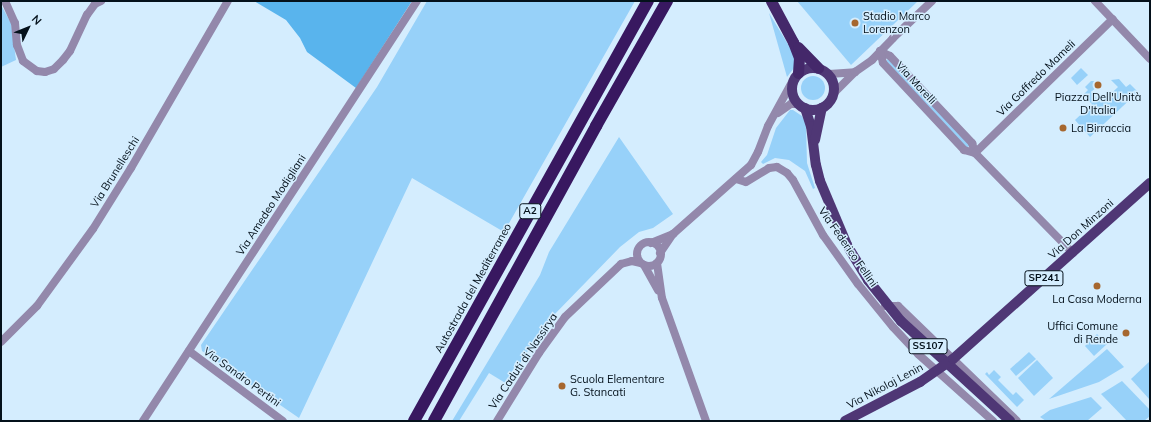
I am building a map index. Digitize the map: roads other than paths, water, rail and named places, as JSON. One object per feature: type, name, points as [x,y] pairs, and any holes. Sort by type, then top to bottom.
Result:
[{"type":"highway","name":"Autostrada del Mediterraneo","points":[[414,421],[648,1]]},
{"type":"highway","name":"A2","points":[[434,421],[596,126],[668,1]]},
{"type":"highway","name":"SS107","points":[[771,1],[793,42],[800,62],[795,78]]},
{"type":"highway","name":"SS107","points":[[793,42],[818,68]]},
{"type":"main road","points":[[795,78],[807,68],[818,68]]},
{"type":"main road","name":"SS107","points":[[818,68],[829,74]]},
{"type":"main road","points":[[829,74],[832,80],[834,93]]},
{"type":"main road","name":"SS107","points":[[795,78],[792,94],[801,106],[810,126],[816,165],[825,194],[856,262],[881,298],[901,321],[1010,421]]},
{"type":"main road","name":"SS107","points":[[814,149],[822,108],[828,104],[834,93]]},
{"type":"main road","points":[[801,106],[811,110],[822,108]]},
{"type":"main road","name":"Via Don Minzoni","points":[[936,371],[953,359],[1150,183]]},
{"type":"main road","name":"Via Nikolaj Lenin","points":[[845,421],[920,382],[936,371]]},
{"type":"street","points":[[5,1],[15,23],[17,45],[23,61],[37,71],[46,72],[54,69],[70,51],[87,15],[95,4],[101,1]]},
{"type":"street","name":"Via Brunelleschi","points":[[1,342],[37,306],[93,228],[131,168],[228,1]]},
{"type":"street","name":"Via Amedeo Modigliani","points":[[143,421],[416,1]]},
{"type":"street","points":[[834,93],[855,72],[872,60],[932,1]]},
{"type":"street","points":[[1095,1],[1150,59]]},
{"type":"street","name":"Via Goffredo Mameli","points":[[975,153],[1113,19]]},
{"type":"street","name":"Via Morelli","points":[[880,52],[883,64],[964,150],[975,153],[1072,253]]},
{"type":"street","points":[[829,74],[855,72]]},
{"type":"street","points":[[662,298],[657,263],[660,253],[673,234],[736,179],[755,158],[773,118],[795,78]]},
{"type":"street","points":[[773,118],[788,106],[801,106]]},
{"type":"street","name":"Via Federico Fellini","points":[[736,179],[746,182],[769,168],[777,167],[787,173],[793,180],[823,235],[892,327],[936,371],[993,421]]},
{"type":"street","points":[[673,234],[651,243],[643,244],[638,249],[637,257],[643,264],[662,298],[706,421]]},
{"type":"street","points":[[651,243],[657,246],[660,253]]},
{"type":"street","name":"Via Caduti di Nassirya","points":[[497,421],[539,352],[565,317],[638,249]]},
{"type":"street","points":[[621,264],[632,261],[650,266],[657,263]]},
{"type":"street","points":[[876,306],[898,306],[1017,421]]},
{"type":"street","name":"Via Sandro Pertini","points":[[189,351],[283,421]]},
{"type":"place","name":"Stadio Marco Lorenzon","points":[[855,23]]},
{"type":"place","name":"Piazza Dell'Unità D'Italia","points":[[1098,85]]},
{"type":"place","name":"La Birraccia","points":[[1063,128]]},
{"type":"place","name":"La Casa Moderna","points":[[1097,286]]},
{"type":"place","name":"Uffici Comune di Rende","points":[[1126,333]]},
{"type":"place","name":"Scuola Elementare G. Stancati","points":[[562,386]]}]
